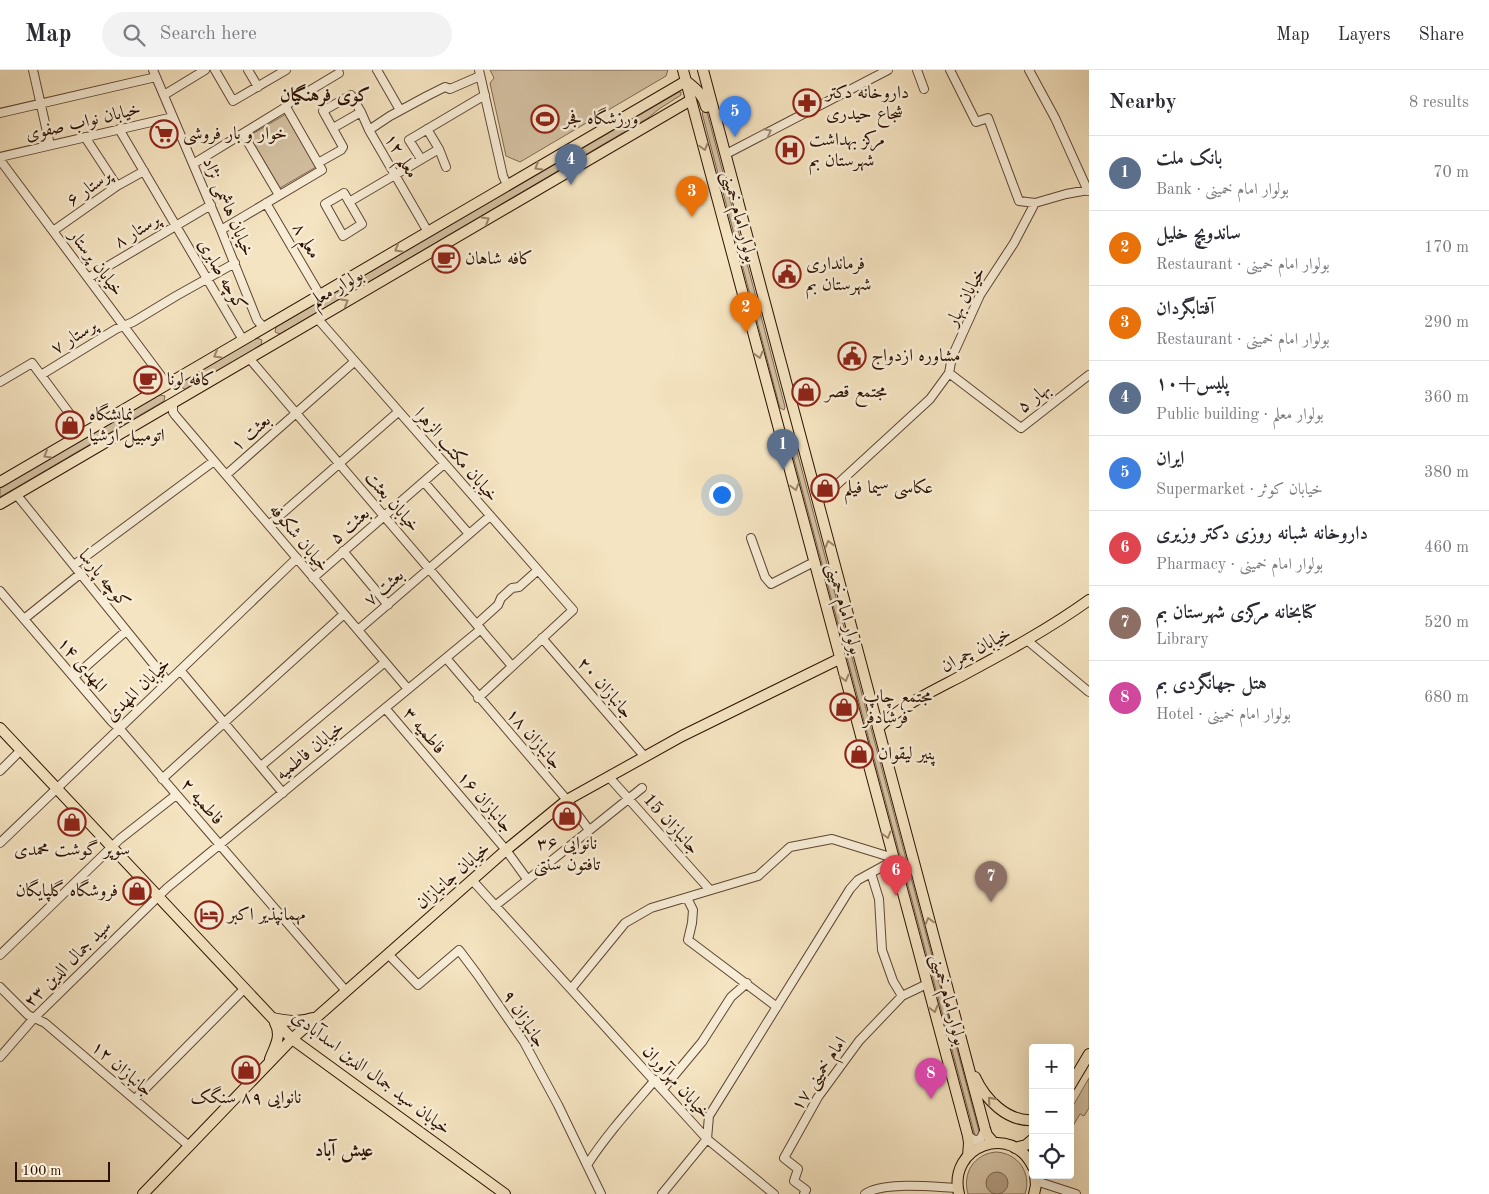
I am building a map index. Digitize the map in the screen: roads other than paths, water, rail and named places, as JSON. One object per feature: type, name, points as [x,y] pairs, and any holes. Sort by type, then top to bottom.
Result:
[{"type":"main road","name":"بولوار امام خمینی","points":[[683,70],[970,1143],[968,1156]]},
{"type":"main road","name":"بولوار امام خمینی","points":[[703,70],[964,1052],[987,1136],[994,1143]]},
{"type":"main road","points":[[691,100],[703,70]]},
{"type":"main road","points":[[686,81],[704,97],[732,197],[739,208]]},
{"type":"main road","name":"بولوار معلم","points":[[0,482],[686,81]]},
{"type":"main road","points":[[694,112],[704,97]]},
{"type":"main road","name":"بولوار معلم","points":[[0,504],[691,100]]},
{"type":"main road","points":[[264,328],[273,344]]},
{"type":"main road","points":[[167,384],[172,392],[173,403]]},
{"type":"main road","points":[[778,423],[795,418]]},
{"type":"main road","name":"خیابان چمران","points":[[878,728],[899,710],[1028,641],[1062,620],[1089,600]]},
{"type":"main road","name":"خیابان جانبازان","points":[[143,1194],[292,1038],[506,850],[567,800],[690,732],[840,659]]},
{"type":"main road","name":"خیابان سید جمال الدین اسدآبادی","points":[[0,728],[292,1038],[505,1194]]},
{"type":"main road","points":[[272,1018],[289,1022],[318,1016]]},
{"type":"main road","points":[[268,1064],[279,1037],[277,1026],[272,1018]]},
{"type":"main road","points":[[964,1052],[982,1090],[996,1106],[1022,1121],[1029,1120]]},
{"type":"main road","points":[[1074,1079],[1089,1054]]},
{"type":"main road","points":[[1015,1148],[1022,1147],[1029,1142]]},
{"type":"main road","points":[[959,1191],[958,1173],[962,1164],[968,1156],[981,1146],[994,1143],[1007,1144],[1029,1159]]},
{"type":"main road","points":[[1034,1194],[1035,1179]]},
{"type":"street","points":[[164,95],[205,70]]},
{"type":"street","points":[[215,70],[233,101],[286,70]]},
{"type":"street","points":[[248,70],[258,87]]},
{"type":"street","points":[[377,70],[400,110]]},
{"type":"street","points":[[725,153],[888,70]]},
{"type":"street","points":[[917,70],[924,89]]},
{"type":"street","points":[[950,70],[976,122],[988,118],[1019,201],[1035,203],[1089,190],[1055,118],[1029,70]]},
{"type":"street","points":[[33,73],[50,145]]},
{"type":"street","points":[[0,113],[154,73]]},
{"type":"street","name":"خیابان هاشمی نژاد","points":[[154,73],[211,205],[257,320],[264,328]]},
{"type":"street","points":[[193,164],[339,73]]},
{"type":"street","points":[[369,130],[400,110],[445,88],[450,89],[480,73],[503,176],[507,185]]},
{"type":"street","name":"معلم ۱۲","points":[[333,128],[323,111],[351,95],[428,232]]},
{"type":"street","points":[[421,159],[410,140],[485,95]]},
{"type":"street","points":[[286,107],[320,166]]},
{"type":"street","points":[[221,230],[279,196],[341,150],[344,147],[333,128],[361,112]]},
{"type":"street","name":"خیابان نواب صفوی","points":[[0,159],[50,145],[173,117]]},
{"type":"street","name":"کوچه صابری","points":[[119,129],[243,340]]},
{"type":"street","points":[[427,129],[439,148],[446,167]]},
{"type":"street","points":[[243,134],[279,196]]},
{"type":"street","points":[[85,137],[117,186]]},
{"type":"street","points":[[349,202],[439,148]]},
{"type":"street","name":"خیابان پرستار","points":[[0,159],[167,384]]},
{"type":"street","name":"پرستار ۶","points":[[53,231],[117,186],[144,171]]},
{"type":"street","points":[[344,193],[349,202],[362,224],[343,236],[325,204],[344,193]]},
{"type":"street","name":"معلم ۸","points":[[266,203],[320,295]]},
{"type":"street","name":"خیابان بهار","points":[[818,502],[930,399],[950,373],[952,357],[980,295],[1014,243],[1035,203]]},
{"type":"street","name":"پرستار ۸","points":[[88,278],[211,205]]},
{"type":"street","name":"پرستار ۷","points":[[41,375],[116,329],[133,322],[235,263]]},
{"type":"street","name":"خیابان مکتب الزهرا","points":[[317,318],[573,610],[542,638]]},
{"type":"street","name":"خیابان بعثت","points":[[249,358],[512,666]]},
{"type":"street","name":"بعثت ۱","points":[[226,475],[354,362]]},
{"type":"street","points":[[0,382],[32,363],[84,433]]},
{"type":"street","name":"بهار ۵","points":[[950,373],[1021,428],[1089,374]]},
{"type":"street","name":"خیابان شکوفه","points":[[173,403],[175,415],[408,689]]},
{"type":"street","points":[[269,525],[398,412]]},
{"type":"street","points":[[74,565],[214,461]]},
{"type":"street","name":"بعثت ۵","points":[[313,578],[444,464]]},
{"type":"street","points":[[424,482],[469,534]]},
{"type":"street","name":"کوچه پارسا","points":[[16,494],[168,682]]},
{"type":"street","name":"بعثت ۷","points":[[358,630],[490,516]]},
{"type":"street","points":[[751,538],[765,578],[771,584],[814,562]]},
{"type":"street","points":[[343,552],[388,604]]},
{"type":"street","name":"خیابان المهدی","points":[[0,843],[297,558]]},
{"type":"street","name":"خیابان فاطمیه","points":[[159,896],[446,658],[479,627],[498,605],[500,598],[512,588],[519,587],[538,570]]},
{"type":"street","points":[[24,619],[80,574]]},
{"type":"street","name":"المهدی ۱۴","points":[[0,591],[162,779]]},
{"type":"street","points":[[162,779],[344,614]]},
{"type":"street","points":[[74,678],[126,631]]},
{"type":"street","points":[[478,698],[542,638]]},
{"type":"street","name":"جانبازان ۲۰","points":[[542,638],[645,757]]},
{"type":"street","points":[[1028,641],[1089,692]]},
{"type":"street","name":"جانبازان ۱۸","points":[[446,658],[478,698],[567,800],[589,830]]},
{"type":"street","points":[[261,766],[385,662]]},
{"type":"street","points":[[180,670],[283,793]]},
{"type":"street","name":"فاطمیه ۳","points":[[385,708],[440,773]]},
{"type":"street","points":[[0,771],[21,750]]},
{"type":"street","name":"جانبازان ۱۶","points":[[440,773],[506,850],[527,879]]},
{"type":"street","name":"جانبازان 15","points":[[609,777],[710,890]]},
{"type":"street","name":"فاطمیه ۲","points":[[162,779],[346,991]]},
{"type":"street","points":[[495,906],[642,788]]},
{"type":"street","points":[[0,955],[112,846],[176,795]]},
{"type":"street","points":[[571,988],[625,923],[651,908],[758,876],[790,846],[832,839],[894,858]]},
{"type":"street","name":"خیابان مهرآوران","points":[[707,1139],[709,1116],[850,889],[858,880],[889,863],[894,858]]},
{"type":"street","points":[[871,873],[879,899],[882,950],[893,981],[902,996]]},
{"type":"street","name":"خیابان مهرآوران","points":[[472,880],[663,1088],[707,1139]]},
{"type":"street","name":"سید جمال الدین ۲۳","points":[[0,1057],[34,1018],[159,896]]},
{"type":"street","points":[[687,898],[693,910],[688,940],[777,1007]]},
{"type":"street","name":"جانبازان ۹","points":[[388,954],[418,985],[459,950],[524,1042],[601,1194]]},
{"type":"street","points":[[663,1088],[702,1042],[731,997],[747,983]]},
{"type":"street","name":"امام خمینی ۱۷","points":[[804,1194],[806,1190],[794,1181],[798,1169],[784,1158],[818,1097],[859,1041],[902,996],[927,984]]},
{"type":"street","name":"جانبازان ۱۲","points":[[0,987],[28,1015],[45,1023],[189,1146]]},
{"type":"street","points":[[135,1100],[245,988]]},
{"type":"street","points":[[587,1164],[599,1145],[655,1080]]},
{"type":"street","points":[[968,1136],[976,1141],[981,1138],[985,1129]]},
{"type":"street","points":[[662,1194],[707,1139],[774,1194]]},
{"type":"street","points":[[1038,1179],[1076,1194]]},
{"type":"street","points":[[883,1194],[886,1186]]},
{"type":"street","points":[[864,1194],[870,1190],[886,1186],[959,1191]]},
{"type":"place","name":"داروخانه دکتر شجاع حیدری","points":[[807,103]]},
{"type":"place","name":"ورزشگاه فجر","points":[[545,119]]},
{"type":"place","name":"خوار و بار فروشی","points":[[164,134]]},
{"type":"place","name":"ایران","points":[[735,137]]},
{"type":"place","name":"مرکز بهداشت شهرستان بم","points":[[790,150]]},
{"type":"place","name":"پلیس+۱۰","points":[[571,185]]},
{"type":"place","name":"آفتابگردان","points":[[692,217]]},
{"type":"place","name":"کافه شاهان","points":[[446,259]]},
{"type":"place","name":"فرمانداری شهرستان بم","points":[[787,274]]},
{"type":"place","name":"ساندویچ خلیل","points":[[746,333]]},
{"type":"place","name":"مشاوره ازدواج","points":[[852,356]]},
{"type":"place","name":"کافه لونا","points":[[148,380]]},
{"type":"place","name":"مجتمع قصر","points":[[806,392]]},
{"type":"place","name":"نمایشگاه اتومبیل ارشیا","points":[[70,425]]},
{"type":"place","name":"بانک ملت","points":[[783,470]]},
{"type":"place","name":"عکاسی سیما فیلم","points":[[825,488]]},
{"type":"place","name":"مجتمع چاپ فرشادفر","points":[[844,707]]},
{"type":"place","name":"پنیر لیقوان","points":[[859,754]]},
{"type":"place","name":"نانوایی ۳۶ تافتون سنتی","points":[[567,816]]},
{"type":"place","name":"سوپر گوشت محمدی","points":[[72,822]]},
{"type":"place","name":"فروشگاه گلپایگان","points":[[137,891]]},
{"type":"place","name":"داروخانه شبانه روزی دکتر وزیری","points":[[896,896]]},
{"type":"place","name":"کتابخانه مرکزی شهرستان بم","points":[[991,902]]},
{"type":"place","name":"مهمانپذیر اکبر","points":[[209,915]]},
{"type":"place","name":"نانوایی ۸۹ سنگک","points":[[246,1070]]},
{"type":"place","name":"هتل جهانگردی بم","points":[[931,1099]]},
{"type":"district","name":"کوی فرهنگیان","points":[[325,96]]},
{"type":"district","name":"عیش آباد","points":[[344,1151]]}]
